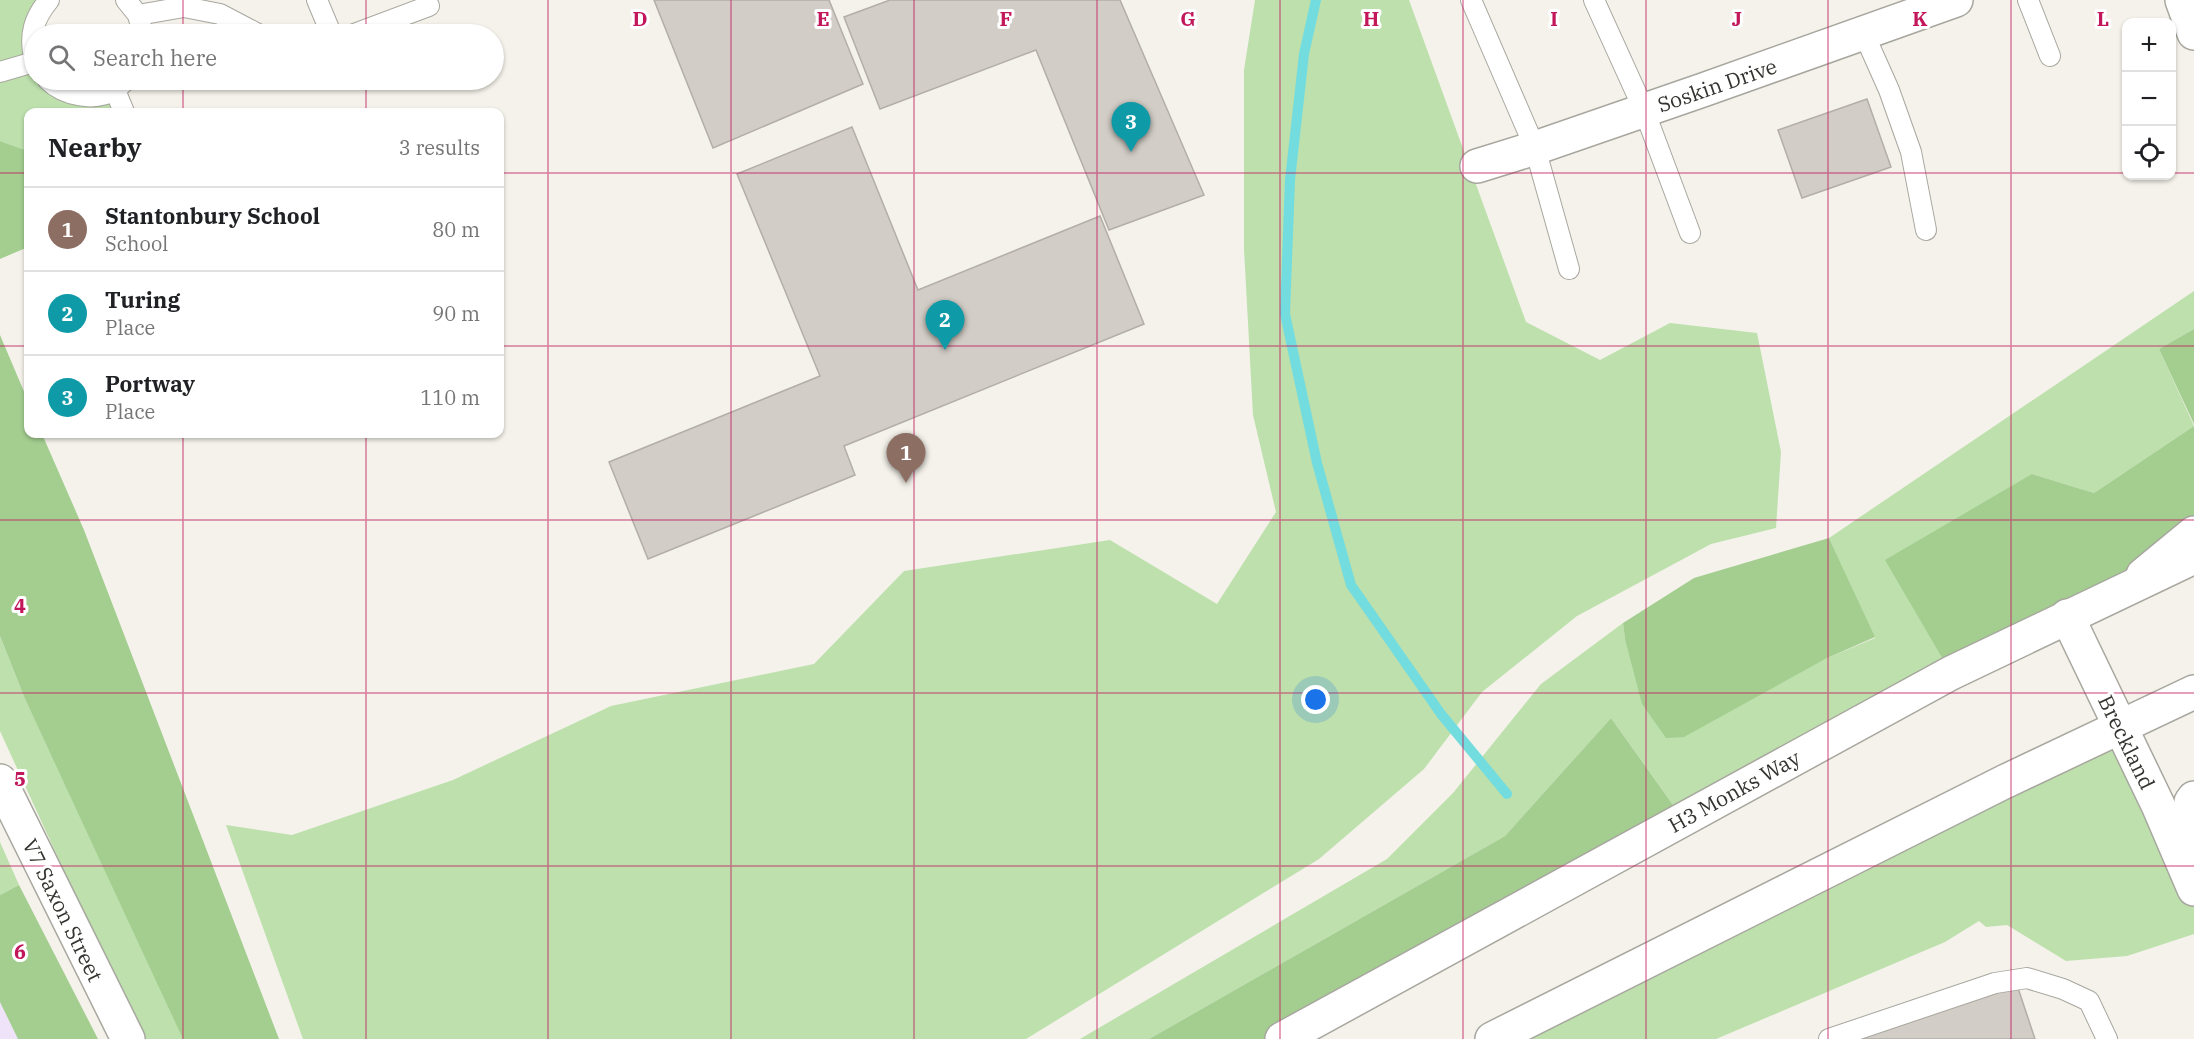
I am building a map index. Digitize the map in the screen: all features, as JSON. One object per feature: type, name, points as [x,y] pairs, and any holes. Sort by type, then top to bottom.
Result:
[{"type":"main road","points":[[2182,0],[2194,33]]},
{"type":"main road","name":"Soskin Drive","points":[[1477,166],[1864,34],[1935,3]]},
{"type":"main road","points":[[2128,588],[2194,533]]},
{"type":"main road","name":"H3 Monks Way","points":[[1282,1039],[1951,673],[2194,557]]},
{"type":"main road","name":"Breckland","points":[[2067,616],[2158,806],[2189,878]]},
{"type":"main road","points":[[1491,1039],[2004,782],[2194,692]]},
{"type":"main road","name":"V7 Saxon Street","points":[[0,782],[128,1039]]},
{"type":"main road","name":"Breckland","points":[[2189,878],[2194,798]]},
{"type":"lane","points":[[34,24],[38,13],[49,0]]},
{"type":"lane","points":[[317,0],[328,24]]},
{"type":"lane","points":[[1471,0],[1535,148],[1569,269]]},
{"type":"lane","points":[[1594,0],[1644,110],[1689,233]]},
{"type":"lane","points":[[2028,0],[2050,56]]},
{"type":"lane","points":[[381,24],[429,6]]},
{"type":"lane","points":[[139,24],[132,7],[184,7],[220,14],[239,24]]},
{"type":"lane","points":[[1864,34],[1889,90],[1911,152],[1926,230]]},
{"type":"lane","points":[[0,72],[24,64]]},
{"type":"lane","points":[[63,90],[72,94],[97,96],[110,90]]},
{"type":"lane","points":[[122,90],[124,108]]},
{"type":"lane","points":[[1829,1039],[1995,982],[2027,978],[2063,989],[2089,1001],[2107,1039]]},
{"type":"shaded area","points":[[0,1002],[18,1039],[0,1039]]},
{"type":"green space","points":[[0,0],[49,0],[43,24],[24,24],[24,90],[115,90],[122,108],[24,108],[24,150],[0,141]]},
{"type":"green space","points":[[1255,0],[1409,0],[1526,322],[1600,360],[1670,323],[1757,333],[1781,452],[1776,528],[1711,544],[1577,616],[1482,692],[1424,769],[1319,859],[1026,1039],[303,1039],[226,825],[292,835],[453,780],[611,706],[814,664],[904,571],[1110,540],[1217,604],[1276,512],[1253,415],[1244,249],[1244,70]]},
{"type":"green space","points":[[0,141],[24,150],[24,249],[0,259]]},
{"type":"green space","points":[[2194,291],[2194,329],[2159,349],[2194,426],[2094,493],[2032,474],[1951,673],[1683,819],[1611,718],[1505,836],[1149,1039],[1080,1039],[1387,859],[1453,793],[1541,684],[1623,623],[1625,639],[1825,659],[1875,638],[1829,538]]},
{"type":"green space","points":[[2194,329],[2194,424],[2159,349]]},
{"type":"green space","points":[[0,335],[24,392],[24,438],[44,438],[84,530],[279,1039],[183,1039],[25,699],[0,636]]},
{"type":"green space","points":[[2194,426],[2194,533],[1951,673],[1885,560],[2032,474],[2094,493]]},
{"type":"green space","points":[[1829,538],[1875,637],[1825,659],[1684,737],[1666,738],[1642,704],[1623,623],[1694,578]]},
{"type":"green space","points":[[0,636],[25,699],[185,1039],[141,1039],[0,731]]},
{"type":"green space","points":[[1611,718],[1683,819],[1282,1039],[1149,1039],[1505,836]]},
{"type":"green space","points":[[2120,727],[2158,805],[2194,798],[2194,934],[2127,956],[2066,961],[2007,925],[1986,927],[1979,921],[1945,942],[1716,1039],[1492,1039]]},
{"type":"green space","points":[[0,842],[19,885],[0,895]]},
{"type":"green space","points":[[19,885],[98,1039],[18,1039],[0,1002],[0,895]]},
{"type":"building","points":[[654,0],[829,0],[863,84],[713,148]]},
{"type":"building","points":[[890,0],[1120,0],[1204,195],[1109,230],[1036,50],[880,109],[844,17]]},
{"type":"building","points":[[1867,99],[1891,167],[1802,198],[1778,130]]},
{"type":"building","points":[[852,127],[918,290],[1100,216],[1144,324],[844,446],[855,475],[648,559],[609,462],[820,376],[737,174]]},
{"type":"building","points":[[2017,985],[2035,1039],[1856,1039]]},
{"type":"waterway","points":[[1316,0],[1304,54],[1290,180],[1285,314],[1317,463],[1351,585],[1441,714],[1507,794]]},
{"type":"place","name":"Portway","points":[[1131,152]]},
{"type":"place","name":"Turing","points":[[945,350]]},
{"type":"place","name":"Stantonbury School","points":[[906,483]]}]
